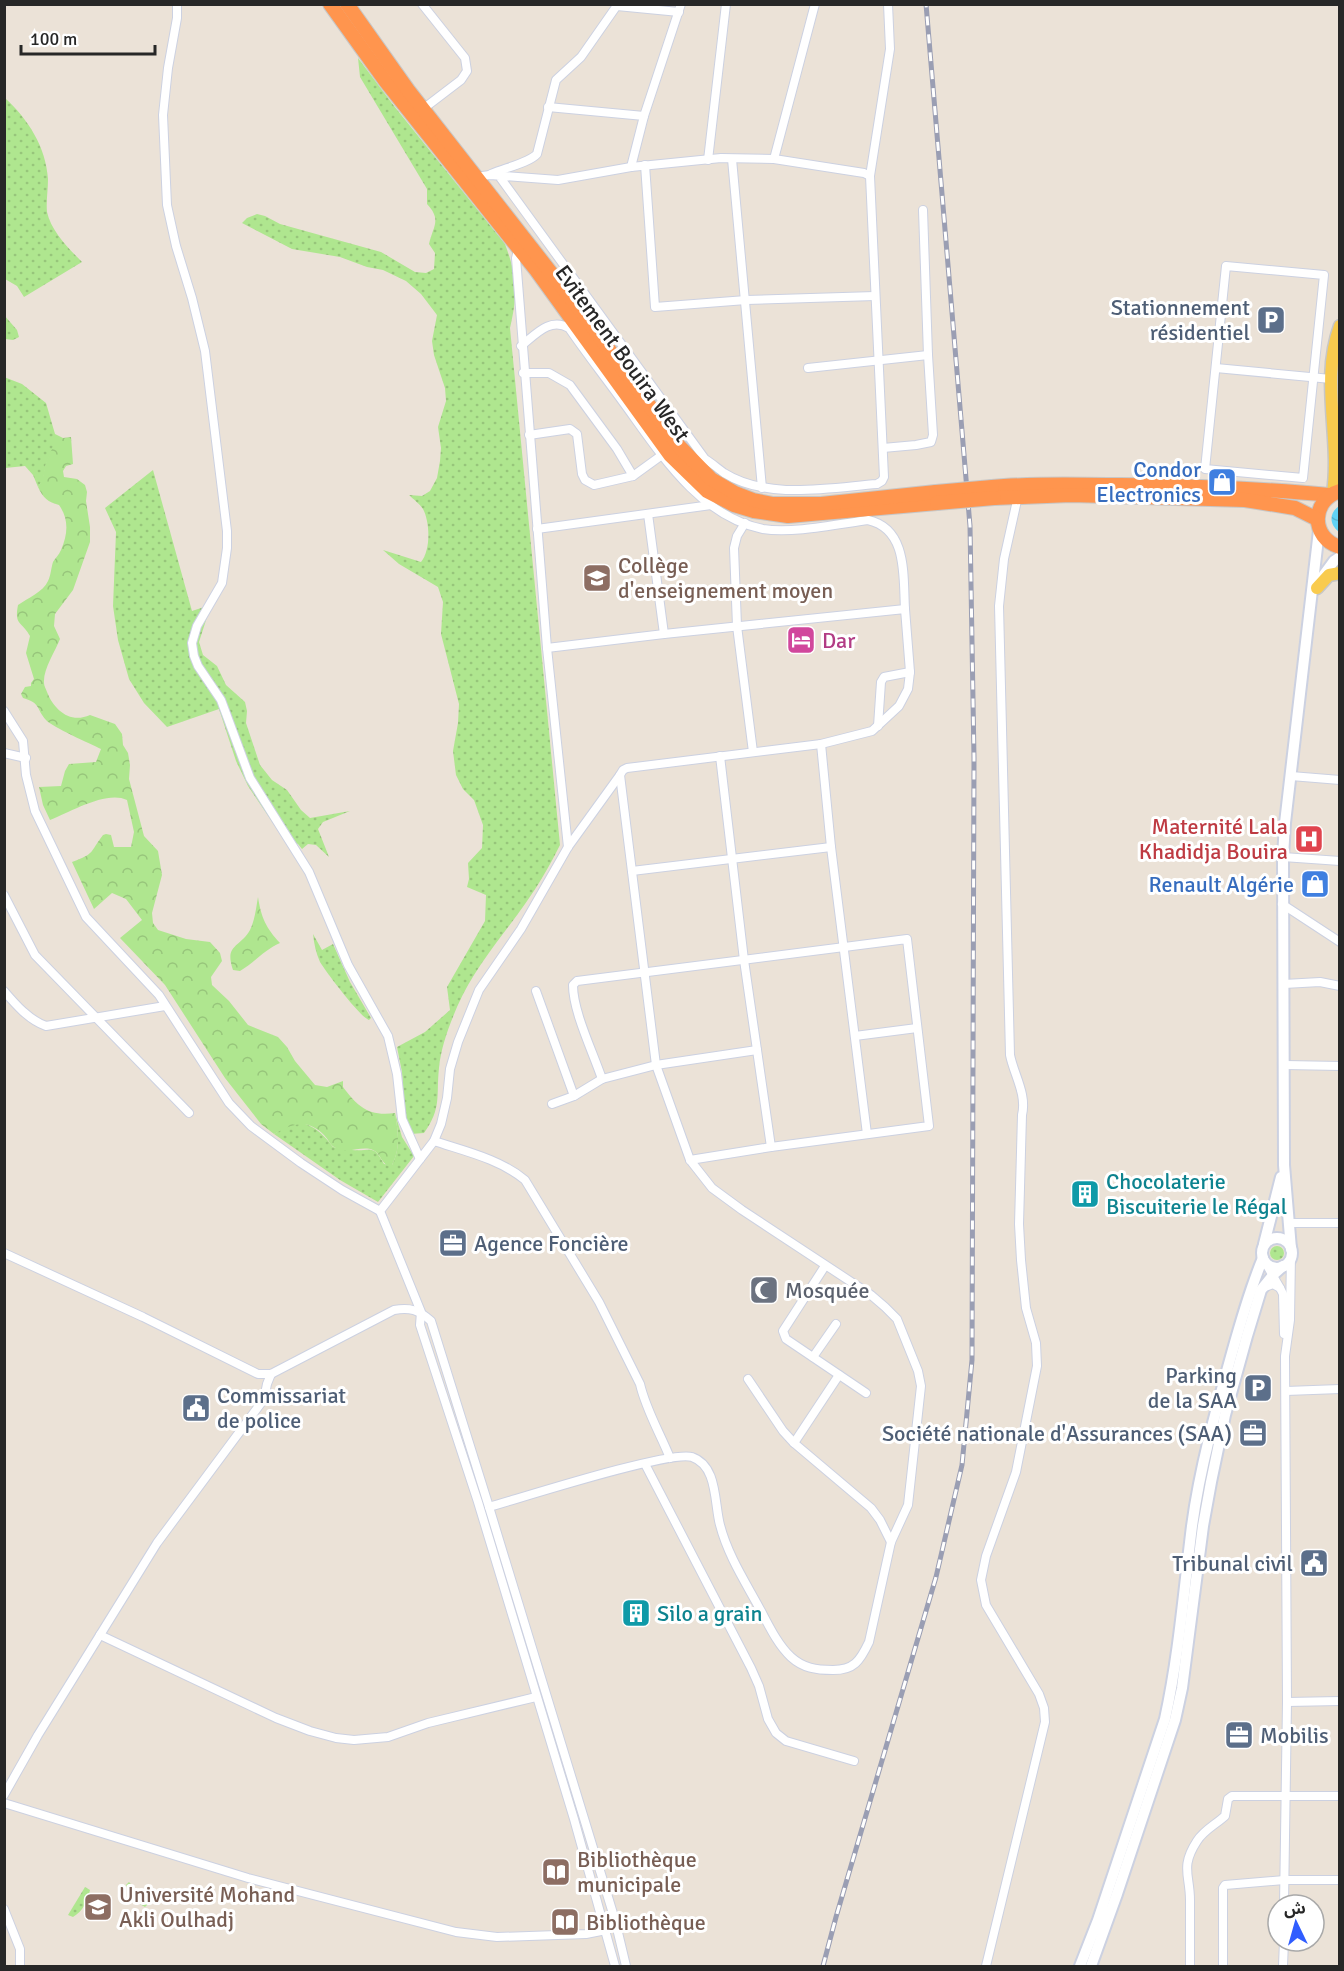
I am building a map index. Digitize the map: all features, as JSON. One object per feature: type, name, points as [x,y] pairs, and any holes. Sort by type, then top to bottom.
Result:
[{"type":"highway","name":"Evitement Bouira West","points":[[330,4],[386,82],[477,178]]},
{"type":"highway","name":"Evitement Bouira West","points":[[352,7],[423,109],[477,178],[523,244],[678,445],[711,479],[753,500],[796,505],[1019,491]]},
{"type":"highway","name":"Evitement Bouira West","points":[[541,267],[670,455],[707,491],[734,505],[773,515],[809,516],[882,508],[937,497]]},
{"type":"highway","points":[[1019,491],[1304,484],[1334,493]]},
{"type":"highway","points":[[1019,491],[1071,495],[1245,500],[1294,508],[1318,524],[1326,540],[1339,550]]},
{"type":"highway","points":[[1318,524],[1320,506],[1334,493]]},
{"type":"main road","points":[[1334,493],[1331,378],[1335,338],[1340,326]]},
{"type":"main road","points":[[1090,1966],[1118,1894],[1175,1720],[1182,1688],[1203,1526],[1225,1415],[1261,1290],[1290,1259],[1284,1166],[1283,857],[1318,524]]},
{"type":"main road","points":[[1310,609],[1317,588],[1339,550]]},
{"type":"main road","points":[[1317,588],[1329,575],[1340,573]]},
{"type":"main road","points":[[1263,1256],[1284,1166]]},
{"type":"main road","points":[[1080,1966],[1098,1920],[1165,1719],[1172,1686],[1193,1524],[1204,1463],[1223,1383],[1255,1275],[1268,1240],[1277,1238],[1286,1241],[1291,1252]]},
{"type":"main road","points":[[1263,1256],[1274,1267],[1283,1266]]},
{"type":"street","points":[[177,4],[163,115],[167,205],[205,351],[216,425],[227,531],[222,583],[197,626],[192,643],[194,656],[198,666],[221,700],[250,778],[309,872],[348,965],[388,1036],[397,1074],[402,1119],[420,1159]]},
{"type":"street","points":[[422,4],[465,58],[467,71],[461,80],[423,109]]},
{"type":"street","points":[[708,160],[726,4]]},
{"type":"street","points":[[774,159],[815,4]]},
{"type":"street","points":[[499,176],[705,459],[724,474],[762,488],[783,490],[877,484],[884,477],[870,176],[890,49],[888,4]]},
{"type":"street","points":[[477,178],[532,160],[537,154],[556,80],[581,57],[617,5],[680,8],[644,116],[631,167]]},
{"type":"street","points":[[548,107],[644,116]]},
{"type":"street","points":[[477,178],[499,176],[558,180],[645,165],[732,159],[774,159],[864,173],[870,176]]},
{"type":"street","points":[[732,159],[762,488]]},
{"type":"street","points":[[645,165],[656,307],[746,300],[875,296]]},
{"type":"street","points":[[883,448],[931,442],[933,435],[923,210]]},
{"type":"street","points":[[523,244],[516,258],[521,346],[546,648],[568,847]]},
{"type":"street","points":[[1226,266],[1324,275],[1313,377],[1304,484],[1206,469],[1226,266]]},
{"type":"street","points":[[517,275],[541,267]]},
{"type":"street","points":[[380,1210],[434,1141],[443,1115],[450,1069],[458,1042],[479,990],[521,929],[568,847],[623,770],[821,744],[860,735],[872,731],[899,706],[908,689],[910,672],[900,552],[888,528],[868,520],[780,530],[762,529],[745,523],[711,505],[687,485],[662,455],[569,328],[561,323],[553,323],[521,346]]},
{"type":"street","points":[[808,368],[878,359],[928,356]]},
{"type":"street","points":[[1216,368],[1331,378]]},
{"type":"street","points":[[523,372],[549,373],[570,385],[617,449],[633,476]]},
{"type":"street","points":[[529,435],[574,430],[578,434],[582,474],[590,484],[594,485],[633,476],[662,455]]},
{"type":"street","points":[[986,1966],[1045,1722],[1044,1708],[1039,1694],[986,1605],[981,1580],[986,1556],[1016,1472],[1035,1376],[1037,1353],[1026,1308],[1021,1260],[1020,1190],[1024,1106],[1023,1092],[1012,1070],[1010,1055],[1000,671],[1004,559],[1019,491]]},
{"type":"street","points":[[537,530],[711,505]]},
{"type":"street","points":[[880,523],[883,517],[882,508]]},
{"type":"street","points":[[648,514],[664,634]]},
{"type":"street","points":[[745,523],[737,536],[734,548],[737,626],[753,752]]},
{"type":"street","points":[[546,648],[905,609]]},
{"type":"street","points":[[878,726],[881,682],[884,677],[910,672]]},
{"type":"street","points":[[4,711],[23,741],[26,775],[35,811],[86,917],[150,985],[229,1103],[251,1126],[301,1164],[342,1190],[380,1210],[421,1312],[430,1321],[615,1920],[626,1966]]},
{"type":"street","points":[[821,744],[831,847],[867,1134]]},
{"type":"street","points":[[4,753],[26,758]]},
{"type":"street","points":[[720,756],[744,960],[771,1147]]},
{"type":"street","points":[[489,1507],[670,1458],[686,1456],[694,1458],[707,1469],[711,1478],[720,1526],[735,1564],[782,1646],[788,1654],[804,1666],[814,1669],[840,1670],[850,1668],[862,1658],[869,1642],[891,1542],[908,1505],[921,1386],[918,1371],[897,1319],[871,1295],[712,1188],[690,1160],[656,1065],[620,775]]},
{"type":"street","points":[[1291,776],[1340,780]]},
{"type":"street","points":[[632,871],[831,847]]},
{"type":"street","points":[[1283,857],[1340,861]]},
{"type":"street","points":[[4,895],[35,955],[189,1113]]},
{"type":"street","points":[[1282,904],[1340,942]]},
{"type":"street","points":[[602,1079],[578,1010],[573,985],[577,981],[907,939],[929,1126],[690,1160]]},
{"type":"street","points":[[1284,984],[1320,982],[1340,986]]},
{"type":"street","points":[[4,991],[29,1017],[46,1026],[165,1006]]},
{"type":"street","points":[[536,991],[574,1096]]},
{"type":"street","points":[[855,1035],[917,1028]]},
{"type":"street","points":[[552,1104],[574,1096],[602,1079],[656,1065],[757,1050]]},
{"type":"street","points":[[1285,1065],[1340,1066]]},
{"type":"street","points":[[434,1141],[514,1170],[525,1180],[598,1302],[640,1384],[643,1399],[670,1458]]},
{"type":"street","points":[[1288,1223],[1340,1223]]},
{"type":"street","points":[[1285,1356],[1290,1320],[1291,1252]]},
{"type":"street","points":[[4,1253],[143,1317],[258,1374],[271,1374],[385,1313],[403,1308],[421,1312]]},
{"type":"street","points":[[1263,1256],[1282,1294],[1285,1356],[1287,1702],[1284,1893]]},
{"type":"street","points":[[825,1266],[783,1331],[786,1339],[866,1393]]},
{"type":"street","points":[[1261,1290],[1273,1284],[1280,1288]]},
{"type":"street","points":[[421,1312],[420,1325],[478,1502],[574,1819],[615,1966]]},
{"type":"street","points":[[813,1357],[836,1324]]},
{"type":"street","points":[[4,1795],[38,1735],[157,1543],[264,1399],[271,1374]]},
{"type":"street","points":[[794,1443],[839,1375]]},
{"type":"street","points":[[748,1379],[783,1431],[871,1508],[891,1542]]},
{"type":"street","points":[[1286,1390],[1340,1389]]},
{"type":"street","points":[[645,1464],[751,1668],[759,1686],[768,1719],[776,1733],[786,1741],[854,1761]]},
{"type":"street","points":[[100,1635],[276,1718],[336,1738],[354,1740],[388,1737],[428,1723],[536,1697]]},
{"type":"street","points":[[1287,1702],[1340,1701]]},
{"type":"street","points":[[1190,1966],[1190,1896],[1186,1874],[1191,1851],[1207,1829],[1225,1816],[1228,1799],[1232,1796],[1340,1796]]},
{"type":"street","points":[[4,1803],[248,1878],[447,1930],[481,1936],[497,1936],[586,1934],[606,1930]]},
{"type":"street","points":[[1223,1966],[1223,1888],[1226,1885],[1284,1880],[1340,1880]]},
{"type":"street","points":[[4,1909],[20,1949],[20,1966]]},
{"type":"green space","points":[[358,58],[505,244],[512,266],[515,295],[510,328],[560,845],[535,890],[480,966],[464,993],[451,1022],[442,1052],[434,1116],[424,1133],[410,1134],[405,1119],[402,1072],[397,1047],[425,1032],[450,1010],[447,987],[485,921],[486,895],[467,887],[468,863],[482,848],[483,825],[474,800],[463,789],[456,775],[453,751],[459,704],[441,634],[443,602],[438,587],[399,564],[383,550],[421,562],[427,550],[428,528],[425,515],[422,507],[409,495],[422,496],[430,491],[437,478],[440,461],[438,427],[446,401],[445,388],[434,355],[432,341],[437,315],[421,294],[406,281],[383,270],[340,257],[292,249],[242,223],[257,214],[280,224],[381,252],[415,272],[426,273],[434,269],[435,253],[429,244],[435,219],[427,204],[427,189],[360,77]]},
{"type":"green space","points":[[5,98],[28,124],[40,145],[47,167],[47,212],[52,226],[82,262],[24,297],[17,286],[5,279]]},
{"type":"green space","points":[[4,315],[17,330],[19,337],[13,340],[5,339]]},
{"type":"green space","points":[[4,377],[22,384],[46,403],[55,434],[55,444],[46,464],[43,480],[38,487],[33,475],[25,466],[5,468]]},
{"type":"green space","points":[[55,434],[63,438],[71,437],[73,464],[66,466],[63,471],[64,477],[77,479],[85,485],[90,542],[73,590],[55,614],[54,626],[60,639],[47,666],[44,684],[50,699],[64,714],[76,718],[90,715],[115,724],[122,734],[130,765],[129,779],[144,836],[158,851],[162,875],[152,913],[153,923],[158,930],[186,939],[210,942],[220,953],[222,961],[211,977],[212,985],[229,1001],[248,1025],[278,1037],[315,1085],[327,1087],[343,1081],[343,1087],[348,1094],[364,1109],[378,1113],[395,1113],[398,1146],[392,1165],[388,1166],[373,1150],[365,1148],[341,1150],[334,1147],[312,1126],[293,1125],[274,1134],[261,1124],[225,1078],[165,985],[120,938],[142,920],[126,899],[112,893],[94,909],[72,862],[89,854],[106,834],[111,835],[114,847],[131,847],[134,832],[127,800],[109,798],[99,800],[50,820],[43,805],[39,787],[61,786],[69,764],[96,762],[101,749],[50,723],[36,704],[23,698],[21,694],[25,687],[31,686],[34,679],[26,653],[30,636],[18,620],[18,605],[46,585],[66,532],[65,516],[59,505],[46,499],[38,487]]},
{"type":"green space","points":[[153,470],[192,611],[204,607],[208,614],[199,642],[203,655],[217,666],[226,685],[245,702],[246,723],[260,765],[272,780],[287,790],[301,810],[310,818],[350,811],[323,822],[318,829],[329,857],[316,845],[308,844],[302,849],[298,844],[281,835],[248,786],[236,761],[219,709],[167,727],[144,703],[129,679],[118,640],[113,606],[116,532],[105,508]]},
{"type":"green space","points":[[258,897],[265,922],[280,943],[240,971],[233,970],[230,955],[234,947],[250,930]]},
{"type":"green space","points":[[313,934],[322,950],[333,944],[350,982],[371,1018],[369,1020],[351,1003],[320,962]]},
{"type":"green space","points":[[395,1113],[402,1137],[414,1156],[378,1202],[340,1180],[274,1134],[291,1124],[304,1124],[321,1133],[333,1147],[371,1150],[377,1153],[384,1164],[392,1165],[398,1146]]},
{"type":"green space","points":[[1274,1246],[1280,1246],[1284,1253],[1280,1260],[1274,1260],[1270,1256],[1270,1250]]},
{"type":"green space","points":[[129,1882],[148,1904],[145,1907],[131,1895],[126,1885]]},
{"type":"green space","points":[[85,1887],[90,1890],[84,1906],[73,1917],[68,1915]]},
{"type":"water","points":[[1339,506],[1339,532],[1333,526],[1332,515]]},
{"type":"railway","points":[[823,1966],[936,1577],[962,1465],[972,1360],[974,758],[970,526],[926,4]]},
{"type":"place","name":"Stationnement résidentiel","points":[[1271,320]]},
{"type":"place","name":"Condor Electronics","points":[[1222,482]]},
{"type":"place","name":"Collège d'enseignement moyen","points":[[597,578]]},
{"type":"place","name":"Dar","points":[[801,640]]},
{"type":"place","name":"Maternité Lala Khadidja Bouira","points":[[1309,839]]},
{"type":"place","name":"Renault Algérie","points":[[1315,884]]},
{"type":"place","name":"Chocolaterie Biscuiterie le Régal","points":[[1085,1194]]},
{"type":"place","name":"Agence Foncière","points":[[453,1243]]},
{"type":"place","name":"Mosquée","points":[[764,1290]]},
{"type":"place","name":"Parking de la SAA","points":[[1258,1388]]},
{"type":"place","name":"Commissariat de police","points":[[196,1408]]},
{"type":"place","name":"Société nationale d'Assurances (SAA)","points":[[1253,1433]]},
{"type":"place","name":"Tribunal civil","points":[[1314,1563]]},
{"type":"place","name":"Silo a grain","points":[[636,1613]]},
{"type":"place","name":"Mobilis","points":[[1239,1735]]},
{"type":"place","name":"Bibliothèque municipale","points":[[556,1872]]},
{"type":"place","name":"Université Mohand Akli Oulhadj","points":[[98,1907]]},
{"type":"place","name":"Bibliothèque","points":[[565,1922]]}]
